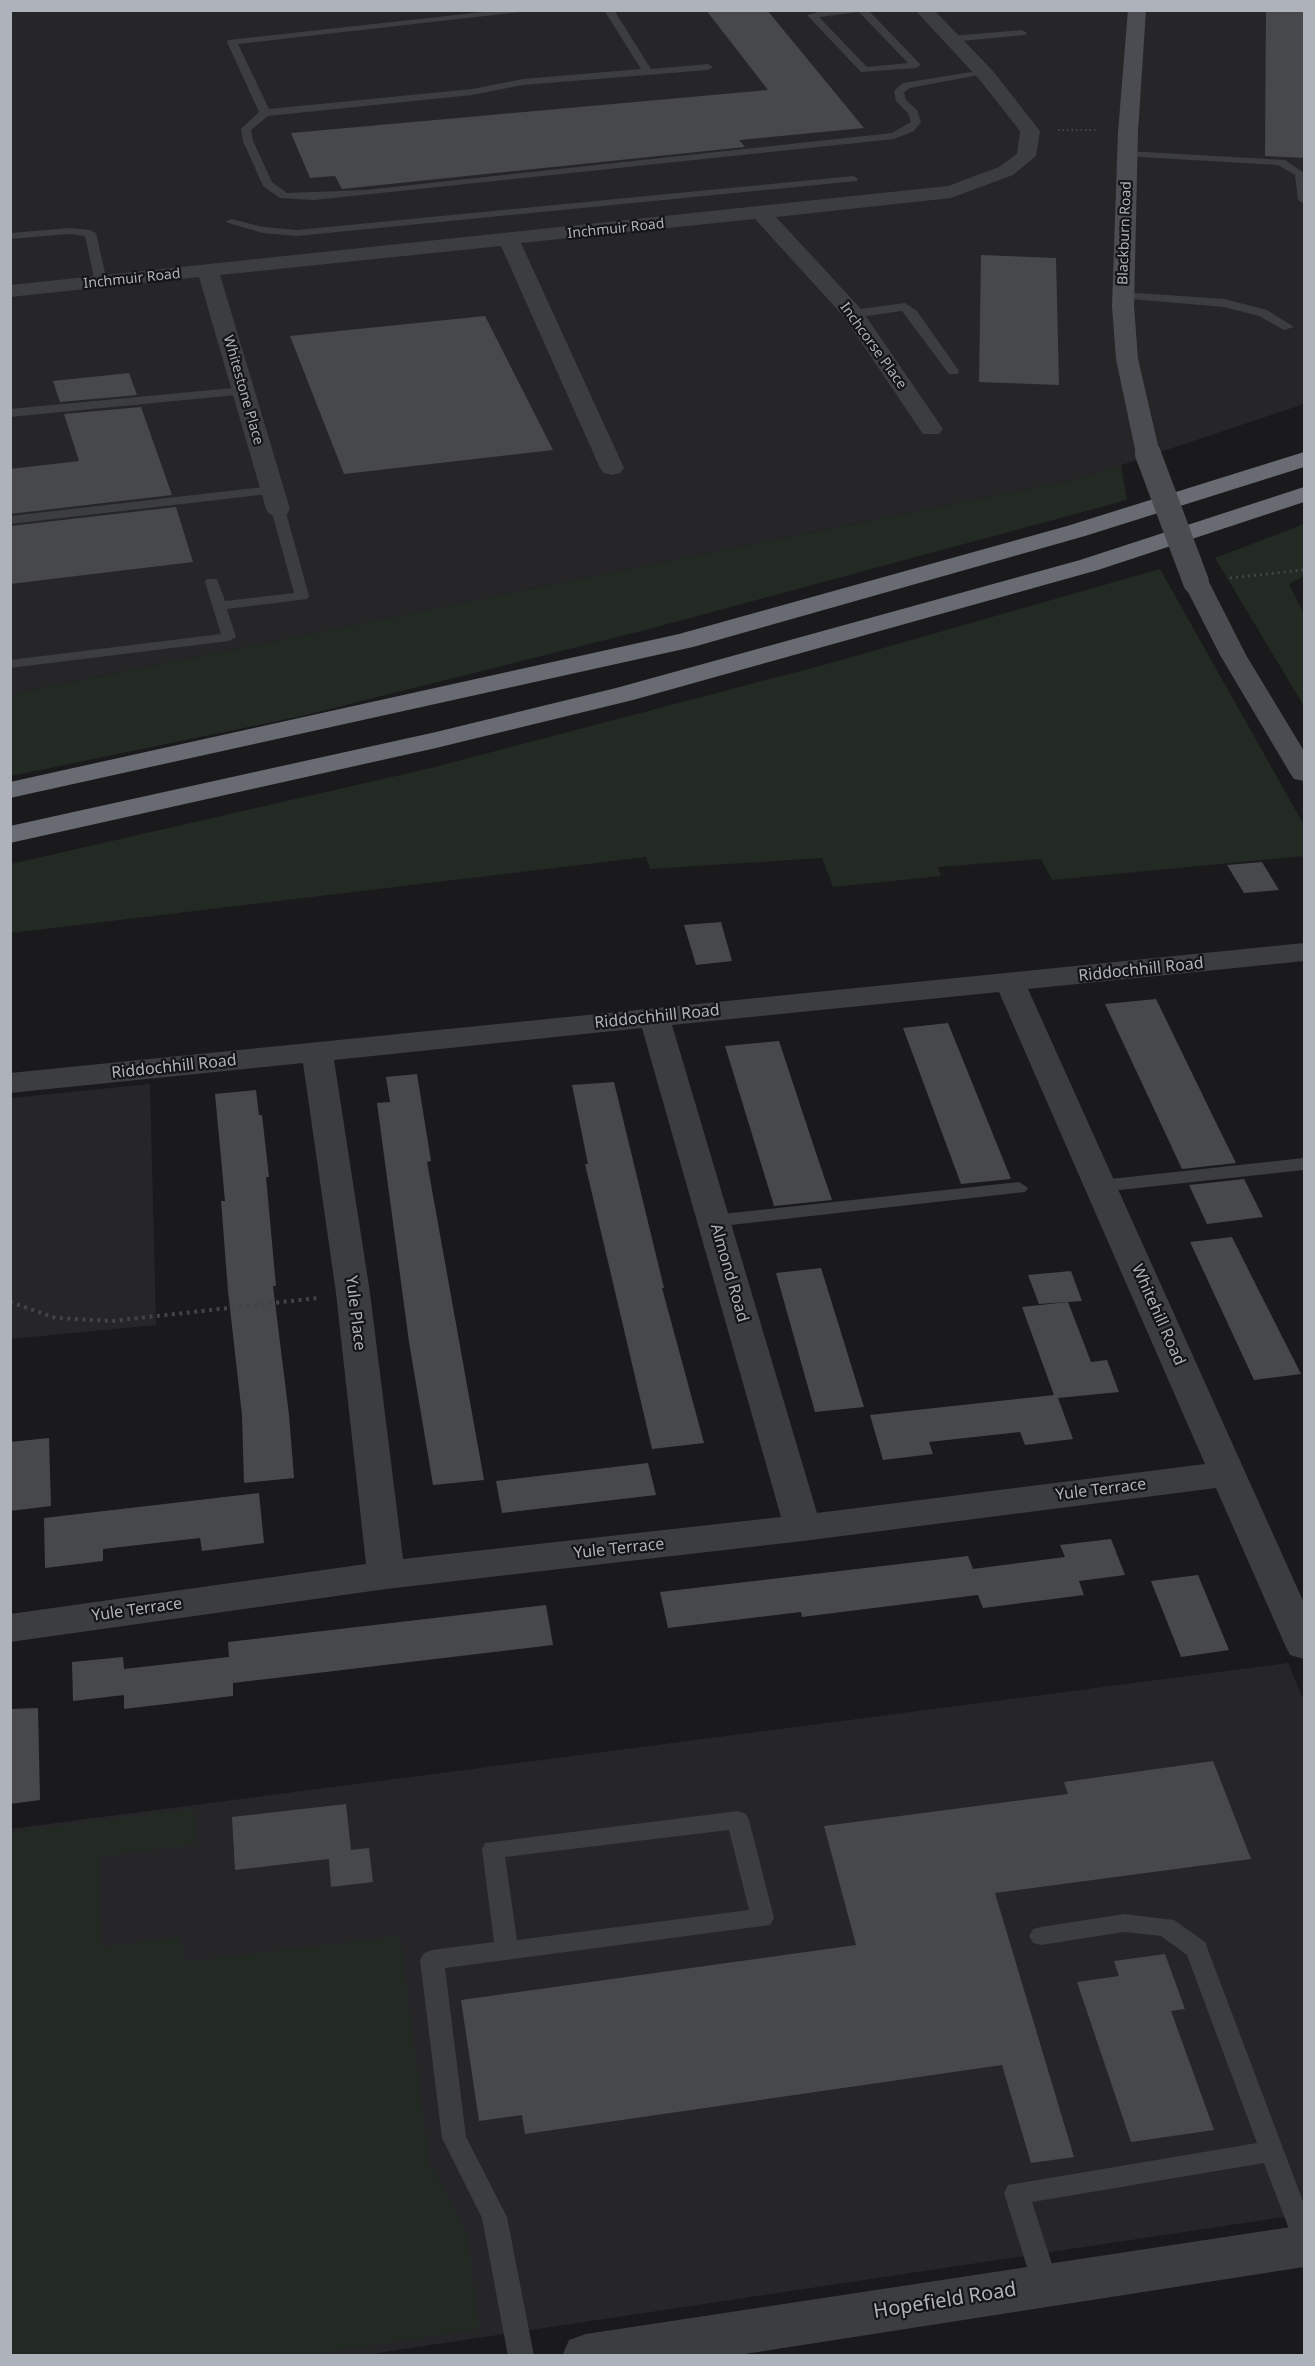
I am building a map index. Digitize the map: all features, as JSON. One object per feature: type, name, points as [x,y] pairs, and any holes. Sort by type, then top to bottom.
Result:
[{"type":"highway","points":[[10,790],[684,641],[1076,531],[1305,459]]},
{"type":"highway","points":[[10,835],[436,740],[624,694],[1089,565],[1305,494]]},
{"type":"main road","name":"Blackburn Road","points":[[1137,10],[1127,154],[1123,296],[1126,358],[1148,454],[1196,582],[1233,656],[1305,773]]},
{"type":"street","points":[[924,10],[984,73],[1030,131]]},
{"type":"street","name":"Inchmuir Road","points":[[10,291],[951,192],[1006,171],[1026,156],[1030,131]]},
{"type":"street","name":"Inchcorse Place","points":[[761,213],[853,314],[931,429]]},
{"type":"street","points":[[509,240],[612,468]]},
{"type":"street","name":"Whitestone Place","points":[[208,271],[275,499]]},
{"type":"street","name":"Riddochhill Road","points":[[10,1083],[1011,984],[1305,952]]},
{"type":"street","name":"Whitehill Road","points":[[1011,984],[1305,1646]]},
{"type":"street","name":"Almond Road","points":[[654,1018],[803,1528]]},
{"type":"street","name":"Yule Place","points":[[317,1052],[353,1293],[386,1575]]},
{"type":"street","name":"Yule Terrace","points":[[10,1628],[386,1575],[803,1528],[1228,1474]]},
{"type":"street","name":"Hopefield Road","points":[[586,2355],[758,2343],[1046,2286],[1305,2246]]},
{"type":"lane","points":[[265,113],[232,42],[533,10]]},
{"type":"lane","points":[[609,10],[648,72]]},
{"type":"lane","points":[[856,10],[812,15],[865,70],[916,65],[862,10]]},
{"type":"lane","points":[[951,39],[1022,33]]},
{"type":"lane","points":[[708,67],[523,82],[472,92],[265,113],[246,129],[248,141],[267,184],[284,196],[314,197],[894,136],[910,129],[916,122],[913,112],[901,100],[899,91],[907,84],[984,73]]},
{"type":"lane","points":[[1127,154],[1281,162],[1300,174],[1305,200]]},
{"type":"lane","points":[[231,222],[263,230],[297,232],[853,179]]},
{"type":"lane","points":[[633,201],[649,225]]},
{"type":"lane","points":[[10,236],[70,231],[90,233],[101,282]]},
{"type":"lane","points":[[1123,296],[1224,303],[1263,313],[1288,327]]},
{"type":"lane","points":[[853,314],[905,307],[913,314],[922,331],[953,371]]},
{"type":"lane","points":[[10,413],[243,391]]},
{"type":"lane","points":[[10,520],[275,499],[302,596],[219,606]]},
{"type":"lane","points":[[10,664],[229,638],[212,582]]},
{"type":"lane","points":[[1101,1186],[1305,1164]]},
{"type":"lane","points":[[713,1221],[1018,1188]]},
{"type":"lane","points":[[507,1950],[493,1849],[738,1820],[762,1918],[432,1960],[454,2138],[494,2217],[521,2355]]},
{"type":"lane","points":[[1041,1936],[1124,1923],[1166,1927],[1197,1949],[1305,2237]]},
{"type":"lane","points":[[1046,2286],[1017,2193],[1272,2151]]},
{"type":"path","points":[[1030,131],[1128,132]]},
{"type":"path","points":[[1196,582],[1305,570]]},
{"type":"path","points":[[10,1302],[56,1318],[112,1321],[353,1293]]},
{"type":"shaded area","points":[[11,11],[1304,11],[1304,404],[1086,477],[11,694]]},
{"type":"shaded area","points":[[1121,465],[1127,500],[653,628],[302,716],[11,776],[11,694],[1086,477]]},
{"type":"shaded area","points":[[1304,524],[1304,576],[1289,584],[1304,614],[1304,706],[1215,558]]},
{"type":"shaded area","points":[[1160,569],[1304,825],[1304,856],[1052,880],[1041,859],[938,867],[941,876],[833,887],[822,858],[650,869],[646,857],[11,933],[11,864],[431,768],[831,663]]},
{"type":"shaded area","points":[[150,1084],[156,1325],[11,1339],[11,1098]]},
{"type":"shaded area","points":[[1288,1663],[1304,1701],[1304,2214],[364,2355],[11,2355],[10,1829]]},
{"type":"shaded area","points":[[193,1809],[197,1844],[98,1857],[102,1947],[181,1937],[185,1962],[400,1936],[429,2163],[467,2234],[479,2329],[306,2355],[11,2355],[11,1832]]},
{"type":"building","points":[[706,10],[767,10],[864,128],[739,140],[745,147],[342,189],[335,176],[310,178],[291,133],[768,90]]},
{"type":"building","points":[[1266,10],[1305,12],[1305,158],[1265,156]]},
{"type":"building","points":[[981,255],[1056,258],[1059,385],[979,382]]},
{"type":"building","points":[[485,316],[553,450],[344,474],[290,336]]},
{"type":"building","points":[[129,373],[137,395],[60,402],[53,381]]},
{"type":"building","points":[[141,407],[172,495],[10,514],[10,469],[79,461],[64,414]]},
{"type":"building","points":[[176,507],[193,562],[10,584],[10,526]]},
{"type":"building","points":[[1262,862],[1279,890],[1244,893],[1227,865]]},
{"type":"building","points":[[721,922],[732,961],[696,965],[684,925]]},
{"type":"building","points":[[1156,999],[1236,1163],[1182,1169],[1105,1004]]},
{"type":"building","points":[[948,1023],[1011,1179],[961,1184],[903,1028]]},
{"type":"building","points":[[779,1041],[832,1200],[774,1206],[725,1046]]},
{"type":"building","points":[[417,1074],[431,1161],[427,1162],[484,1480],[433,1485],[409,1342],[377,1103],[390,1102],[386,1077]]},
{"type":"building","points":[[614,1082],[664,1288],[662,1288],[704,1443],[652,1449],[585,1164],[588,1164],[572,1085]]},
{"type":"building","points":[[256,1090],[259,1115],[262,1115],[269,1177],[266,1177],[276,1286],[273,1286],[289,1415],[294,1478],[244,1483],[242,1415],[228,1291],[221,1201],[225,1201],[215,1094]]},
{"type":"building","points":[[1244,1179],[1263,1217],[1207,1224],[1189,1185]]},
{"type":"building","points":[[1232,1237],[1301,1374],[1254,1380],[1190,1242]]},
{"type":"building","points":[[821,1268],[864,1407],[815,1412],[776,1273]]},
{"type":"building","points":[[1071,1271],[1082,1301],[1039,1304],[1028,1275]]},
{"type":"building","points":[[1068,1302],[1091,1362],[1107,1360],[1119,1392],[1058,1398],[1073,1439],[1025,1445],[1020,1432],[929,1442],[933,1454],[883,1460],[870,1415],[1054,1395],[1022,1307]]},
{"type":"building","points":[[49,1438],[51,1506],[10,1511],[10,1442]]},
{"type":"building","points":[[648,1463],[656,1495],[502,1513],[496,1481]]},
{"type":"building","points":[[259,1493],[264,1543],[202,1551],[200,1538],[103,1549],[103,1561],[45,1568],[44,1518]]},
{"type":"building","points":[[1111,1539],[1125,1575],[1079,1581],[1084,1595],[983,1608],[978,1595],[802,1617],[801,1612],[668,1628],[660,1592],[968,1556],[973,1569],[1065,1557],[1060,1545]]},
{"type":"building","points":[[1198,1575],[1229,1650],[1181,1657],[1151,1581]]},
{"type":"building","points":[[546,1605],[553,1645],[233,1683],[233,1696],[124,1709],[124,1695],[73,1701],[72,1662],[123,1657],[124,1669],[229,1657],[228,1642]]},
{"type":"building","points":[[38,1708],[40,1800],[10,1804],[10,1709]]},
{"type":"building","points":[[1213,1761],[1251,1859],[995,1893],[1074,2157],[1031,2163],[1002,2065],[525,2134],[522,2115],[479,2121],[461,2000],[856,1945],[824,1826],[1068,1794],[1064,1782]]},
{"type":"building","points":[[346,1804],[351,1850],[369,1848],[373,1882],[331,1887],[329,1859],[235,1870],[232,1817]]},
{"type":"building","points":[[1165,1954],[1185,2009],[1171,2011],[1214,2130],[1131,2142],[1077,1982],[1119,1976],[1114,1961]]}]
